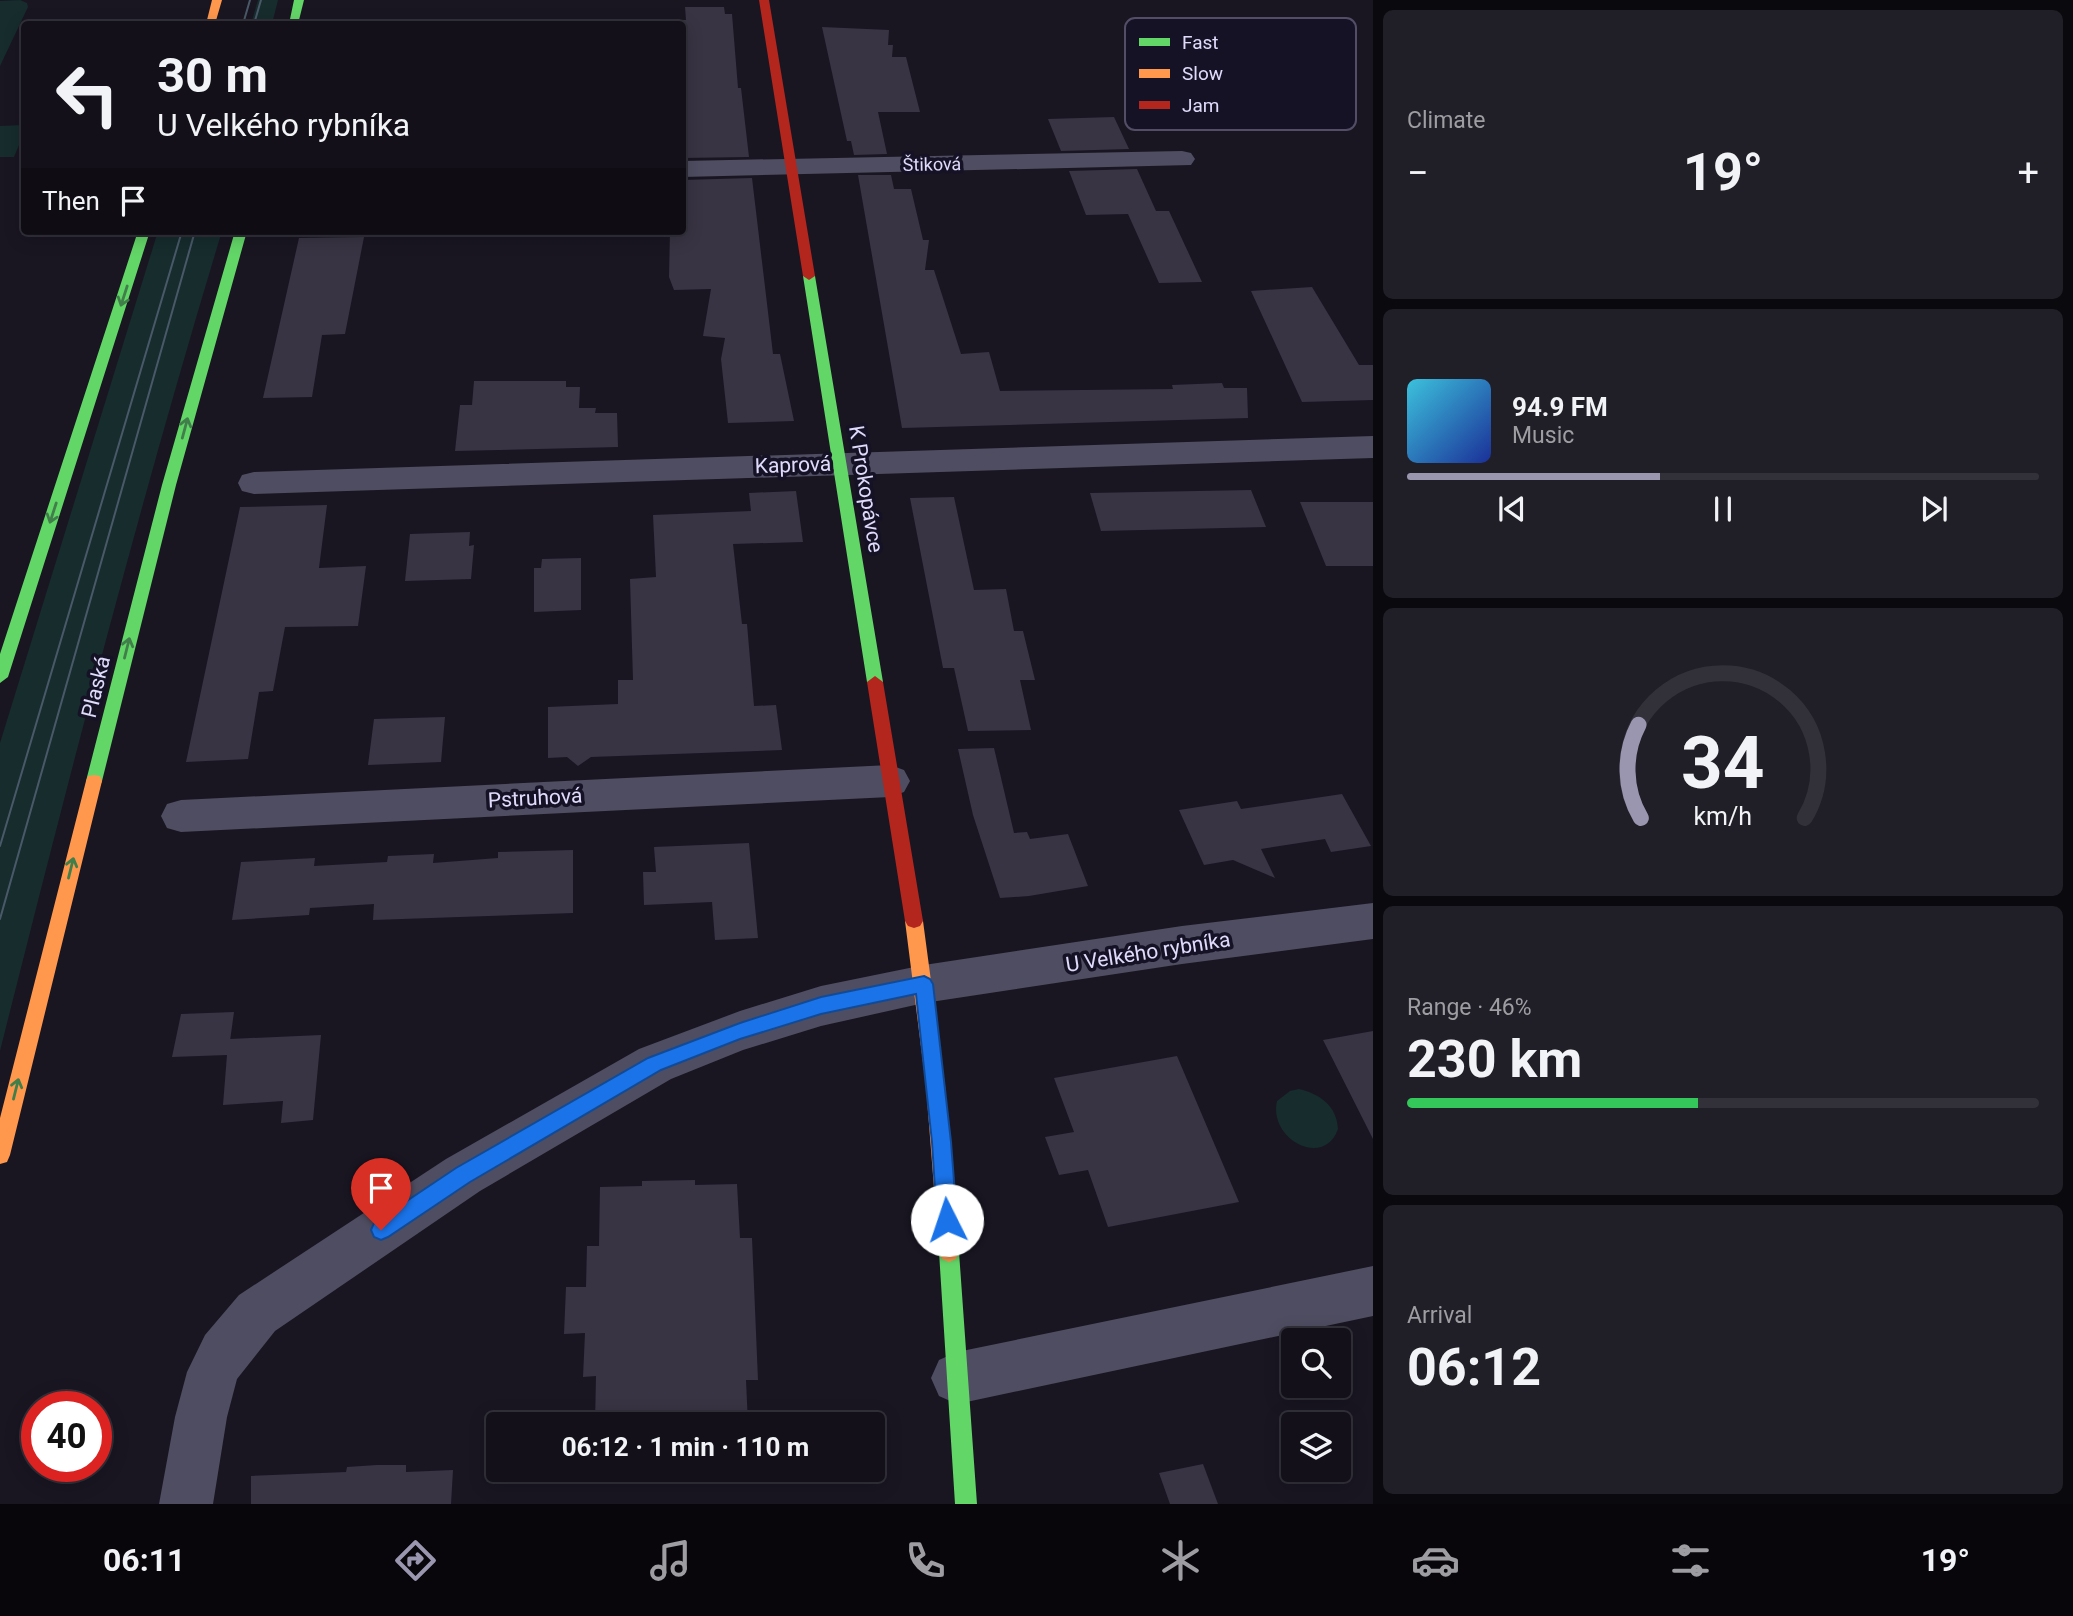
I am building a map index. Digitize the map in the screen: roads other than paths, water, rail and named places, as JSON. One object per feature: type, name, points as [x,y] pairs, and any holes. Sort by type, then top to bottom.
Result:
[{"type":"main road","points":[[211,21],[217,0]]},
{"type":"main road","points":[[294,21],[299,0]]},
{"type":"main road","name":"K Prokopávce","points":[[764,0],[924,984]]},
{"type":"main road","points":[[0,677],[143,235]]},
{"type":"main road","name":"Plaská","points":[[0,1156],[169,485],[240,235]]},
{"type":"main road","points":[[924,984],[942,1142],[966,1504]]},
{"type":"street","name":"Štiková","points":[[686,169],[1182,159]]},
{"type":"street","name":"Kaprová","points":[[254,483],[1373,447]]},
{"type":"street","name":"Pstruhová","points":[[181,816],[890,781]]},
{"type":"street","name":"U Velkého rybníka","points":[[186,1504],[201,1417],[213,1372],[223,1353],[257,1312],[463,1175],[655,1064],[740,1031],[821,1006],[924,984],[1182,945],[1373,921]]},
{"type":"street","points":[[957,1378],[1373,1291]]},
{"type":"tram line","points":[[244,21],[250,0]]},
{"type":"tram line","points":[[255,21],[261,0]]},
{"type":"tram line","points":[[0,846],[181,235]]},
{"type":"tram line","points":[[0,919],[194,235]]}]
